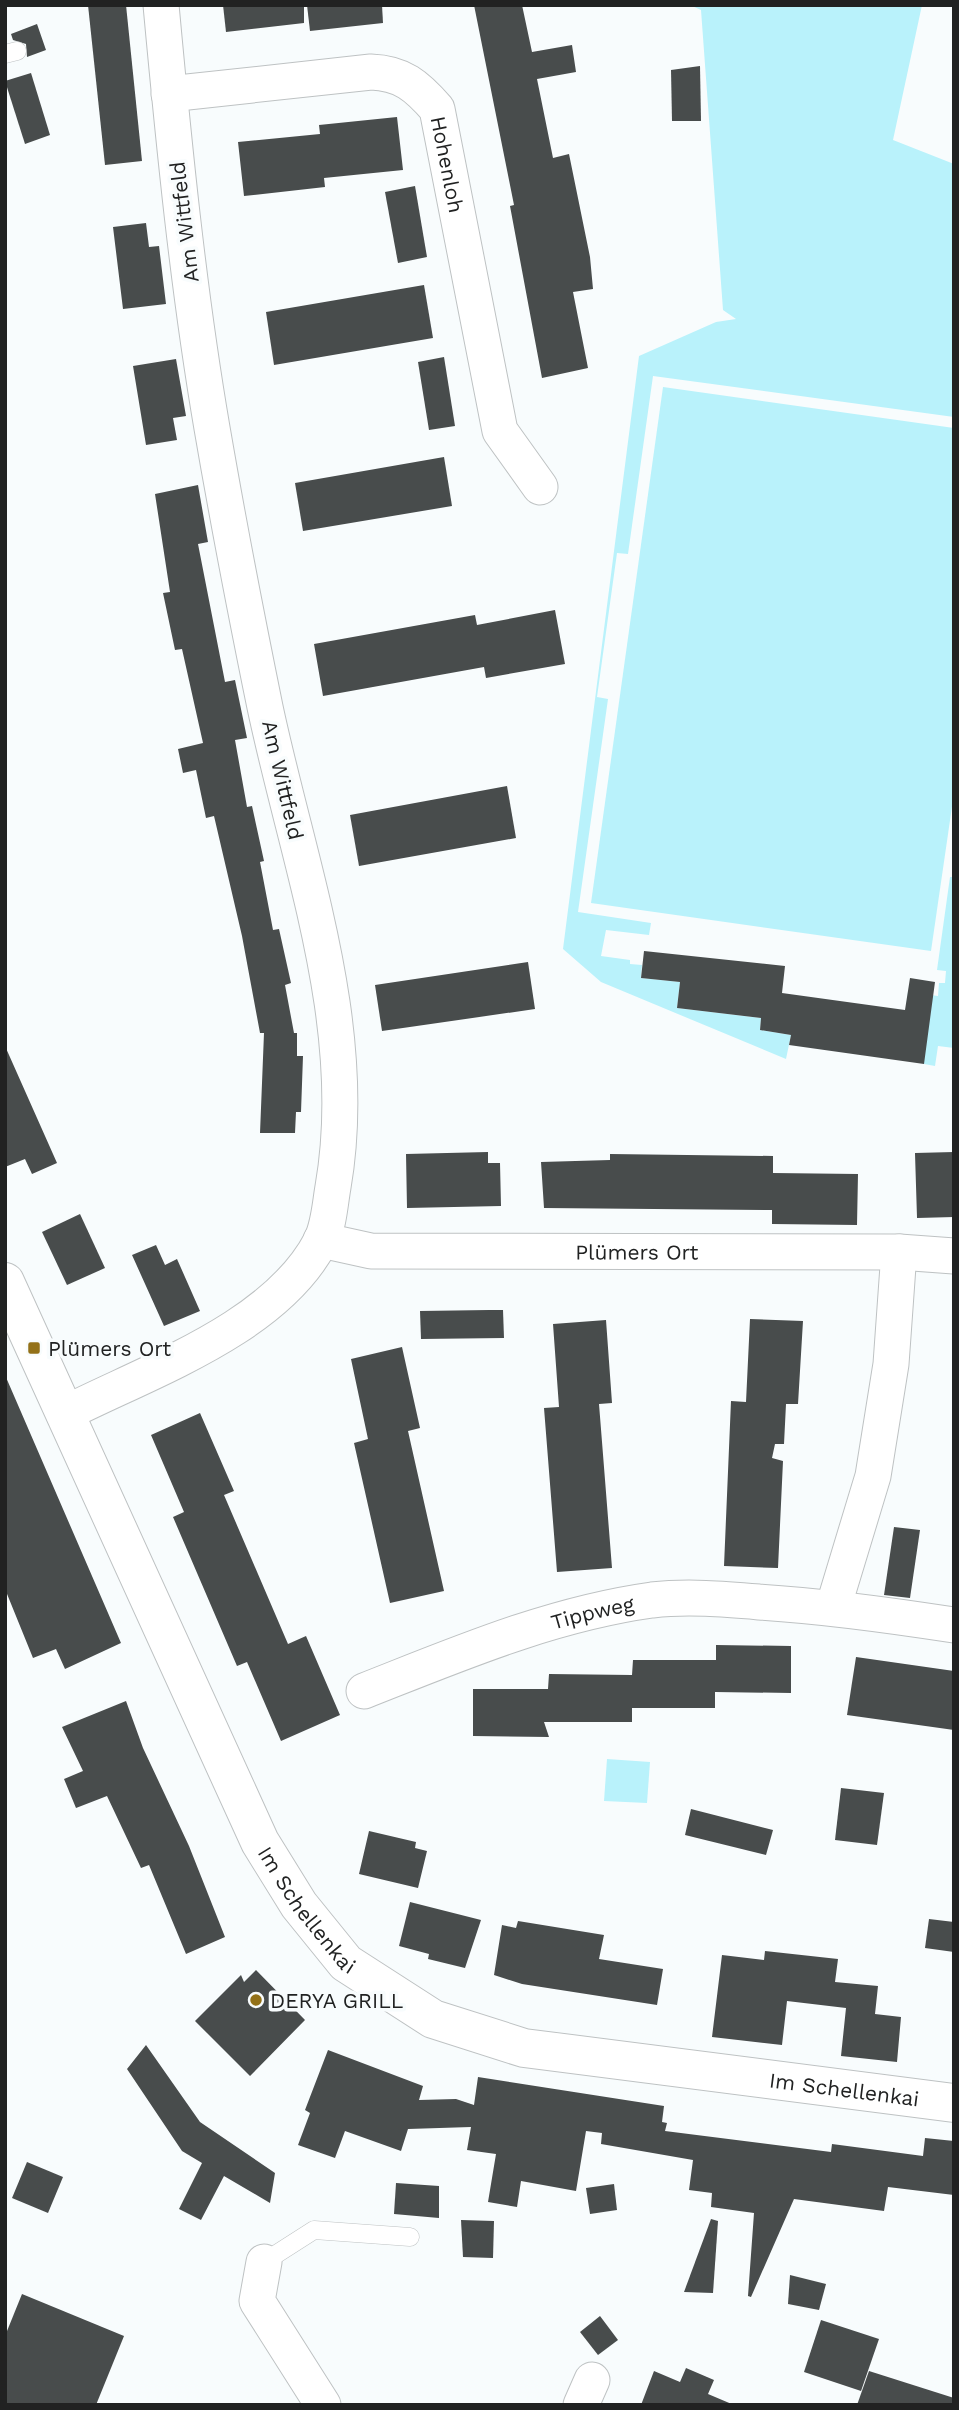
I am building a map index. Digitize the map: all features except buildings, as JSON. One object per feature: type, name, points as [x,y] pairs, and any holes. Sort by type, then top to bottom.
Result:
[{"type":"street","name":"Am Wittfeld","points":[[64,1415],[227,1333],[261,1312],[293,1280],[321,1240],[338,1158],[340,1069],[320,935],[266,709],[211,426],[169,93],[161,5]]},
{"type":"street","name":"Hohenloh","points":[[169,93],[371,72],[392,72],[416,85],[437,109],[500,431],[540,487]]},
{"type":"street","name":"Plümers Ort","points":[[321,1240],[371,1251],[899,1252],[954,1256]]},
{"type":"street","points":[[833,1608],[877,1452],[891,1364],[899,1252]]},
{"type":"street","name":"Im Schellenkai","points":[[5,1282],[260,1842],[299,1905],[346,1963],[433,2020],[524,2048],[954,2103]]},
{"type":"street","name":"Tippweg","points":[[364,1691],[503,1636],[596,1610],[655,1600],[723,1599],[833,1608],[954,1625]]},
{"type":"street","points":[[264,2262],[257,2301],[323,2405]]},
{"type":"lane","points":[[264,2262],[314,2230],[410,2237]]},
{"type":"shaded area","points":[[690,5],[922,5],[893,140],[954,164],[954,417],[653,376],[628,554],[617,553],[597,697],[608,699],[578,912],[651,923],[649,935],[606,930],[601,956],[630,960],[630,964],[642,965],[641,978],[680,982],[677,1008],[761,1018],[760,1030],[791,1035],[786,1059],[601,982],[563,949],[639,356],[716,322],[736,319],[723,310],[701,10]]},
{"type":"shaded area","points":[[663,387],[954,428],[954,793],[931,951],[591,903]]},
{"type":"shaded area","points":[[950,877],[954,877],[954,1048],[938,1046],[935,1066],[924,1064],[902,1038],[908,992],[938,996],[939,983],[945,983],[946,971],[937,970]]},
{"type":"shaded area","points":[[607,1759],[650,1762],[647,1803],[604,1801]]},
{"type":"place","name":"Plümers Ort","points":[[34,1348]]},
{"type":"place","name":"DERYA GRILL","points":[[256,2000]]}]
